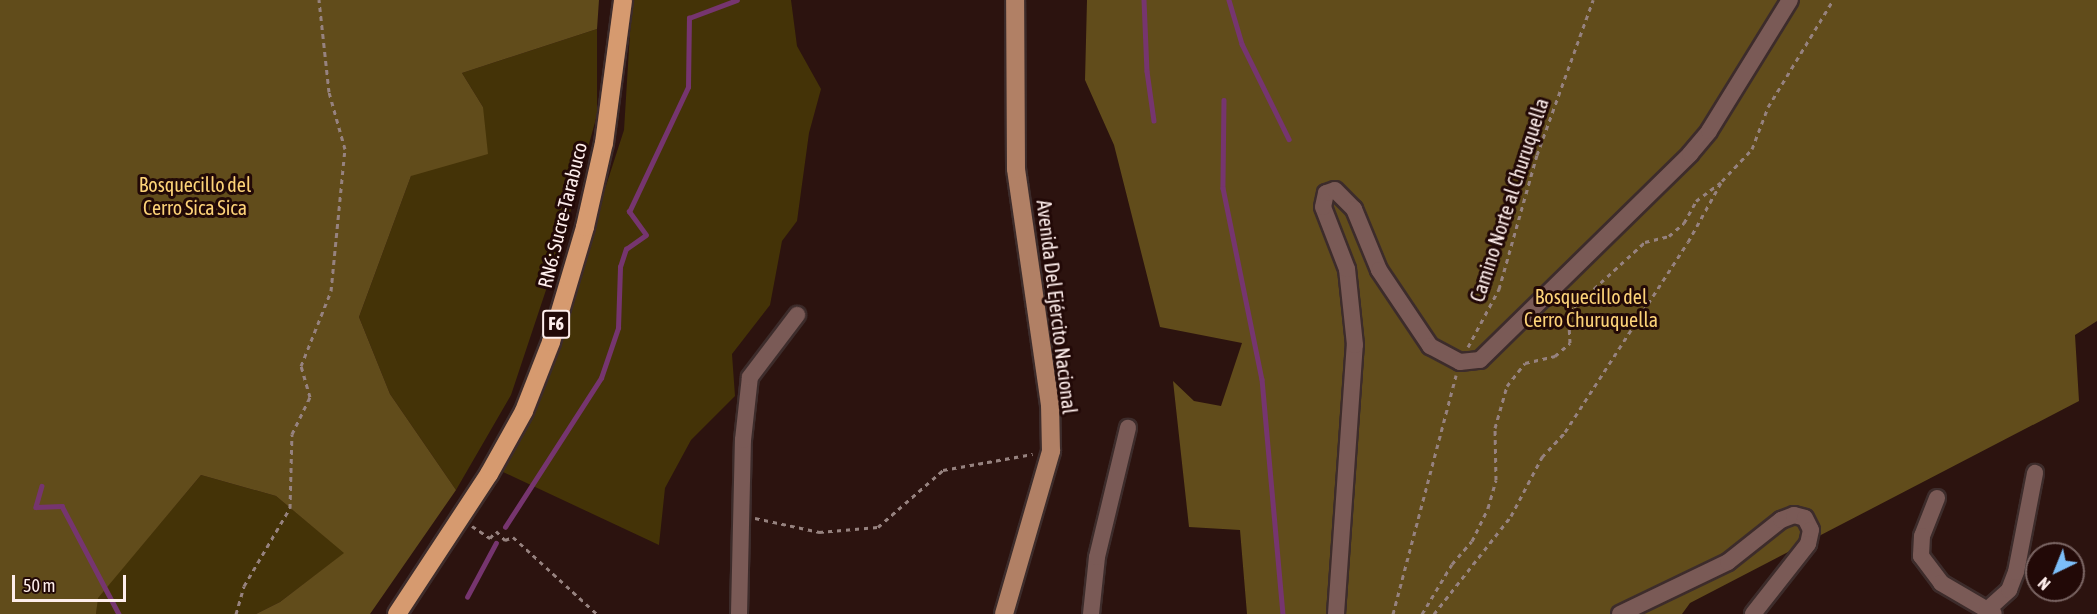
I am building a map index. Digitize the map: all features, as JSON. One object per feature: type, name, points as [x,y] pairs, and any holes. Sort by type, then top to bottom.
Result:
[{"type":"highway","name":"RN6: Sucre-Tarabuco","points":[[397,614],[461,517],[524,411],[551,342],[585,227],[604,143],[623,0]]},
{"type":"main road","name":"Avenida Del Ejército Nacional","points":[[1004,614],[1051,451],[1050,405],[1016,169],[1015,0]]},
{"type":"street","points":[[1336,614],[1355,345],[1347,269],[1323,207],[1326,193],[1335,190],[1354,209],[1379,270],[1430,346],[1460,363],[1480,360],[1690,154],[1709,131],[1790,0]]},
{"type":"street","points":[[739,614],[743,440],[750,377],[797,315]]},
{"type":"street","points":[[1091,614],[1097,557],[1128,428]]},
{"type":"street","points":[[1936,498],[1922,536],[1921,556],[1941,582],[1991,612],[2009,590],[2016,572],[2035,473]]},
{"type":"street","points":[[1620,614],[1686,586],[1728,562],[1781,520],[1794,515],[1805,518],[1811,530],[1808,544],[1753,614]]},
{"type":"path","points":[[236,614],[244,586],[290,508],[292,434],[310,397],[301,366],[331,291],[345,149],[329,92],[318,0]]},
{"type":"path","name":"Camino Norte al Churuquella","points":[[1393,614],[1460,363],[1493,307],[1537,155],[1593,0]]},
{"type":"path","points":[[1422,614],[1452,564],[1472,542],[1488,508],[1496,480],[1495,428],[1507,386],[1525,363],[1555,356],[1570,344],[1572,328],[1569,321],[1574,307],[1622,260],[1645,242],[1669,236],[1684,223],[1696,201],[1722,181],[1752,149],[1768,107],[1833,0]]},
{"type":"path","points":[[1434,614],[1511,516],[1542,457],[1565,432],[1688,242],[1722,181]]},
{"type":"path","points":[[741,514],[819,532],[878,527],[943,470],[1051,451]]},
{"type":"path","points":[[461,517],[489,538],[496,531],[505,540],[513,537],[597,614]]},
{"type":"shaded area","points":[[632,0],[791,0],[797,46],[821,89],[809,133],[797,221],[782,241],[770,305],[732,354],[735,396],[691,440],[665,488],[659,545],[503,472],[536,402],[624,130]]},
{"type":"shaded area","points":[[597,29],[597,115],[562,242],[511,395],[456,490],[390,394],[359,317],[411,176],[483,107],[462,73]]},
{"type":"shaded area","points":[[201,475],[276,496],[345,553],[280,602],[256,614],[96,614],[97,598]]},
{"type":"green space","name":"Bosquecillo del Cerro Sica Sica","points":[[0,0],[599,0],[597,29],[462,73],[483,107],[488,154],[411,176],[359,317],[390,394],[456,490],[370,614],[256,614],[280,602],[344,553],[276,496],[201,475],[98,598],[96,614],[0,614]]},
{"type":"green space","name":"Bosquecillo del Cerro Churuquella","points":[[1087,0],[2097,0],[2097,321],[2075,335],[2079,401],[1690,603],[1682,614],[1247,614],[1240,530],[1189,527],[1173,381],[1194,401],[1221,406],[1242,343],[1160,327],[1114,145],[1085,80]]},
{"type":"waterway","points":[[505,527],[601,378],[618,328],[620,267],[626,249],[646,235],[629,212],[688,87],[689,18],[737,0]]},
{"type":"waterway","points":[[1144,0],[1147,71],[1154,121]]},
{"type":"waterway","points":[[1229,0],[1242,44],[1289,139]]},
{"type":"waterway","points":[[1224,100],[1223,188],[1262,379],[1283,614]]},
{"type":"waterway","points":[[42,486],[36,507],[62,506],[119,614]]},
{"type":"waterway","points":[[467,597],[496,543]]}]
